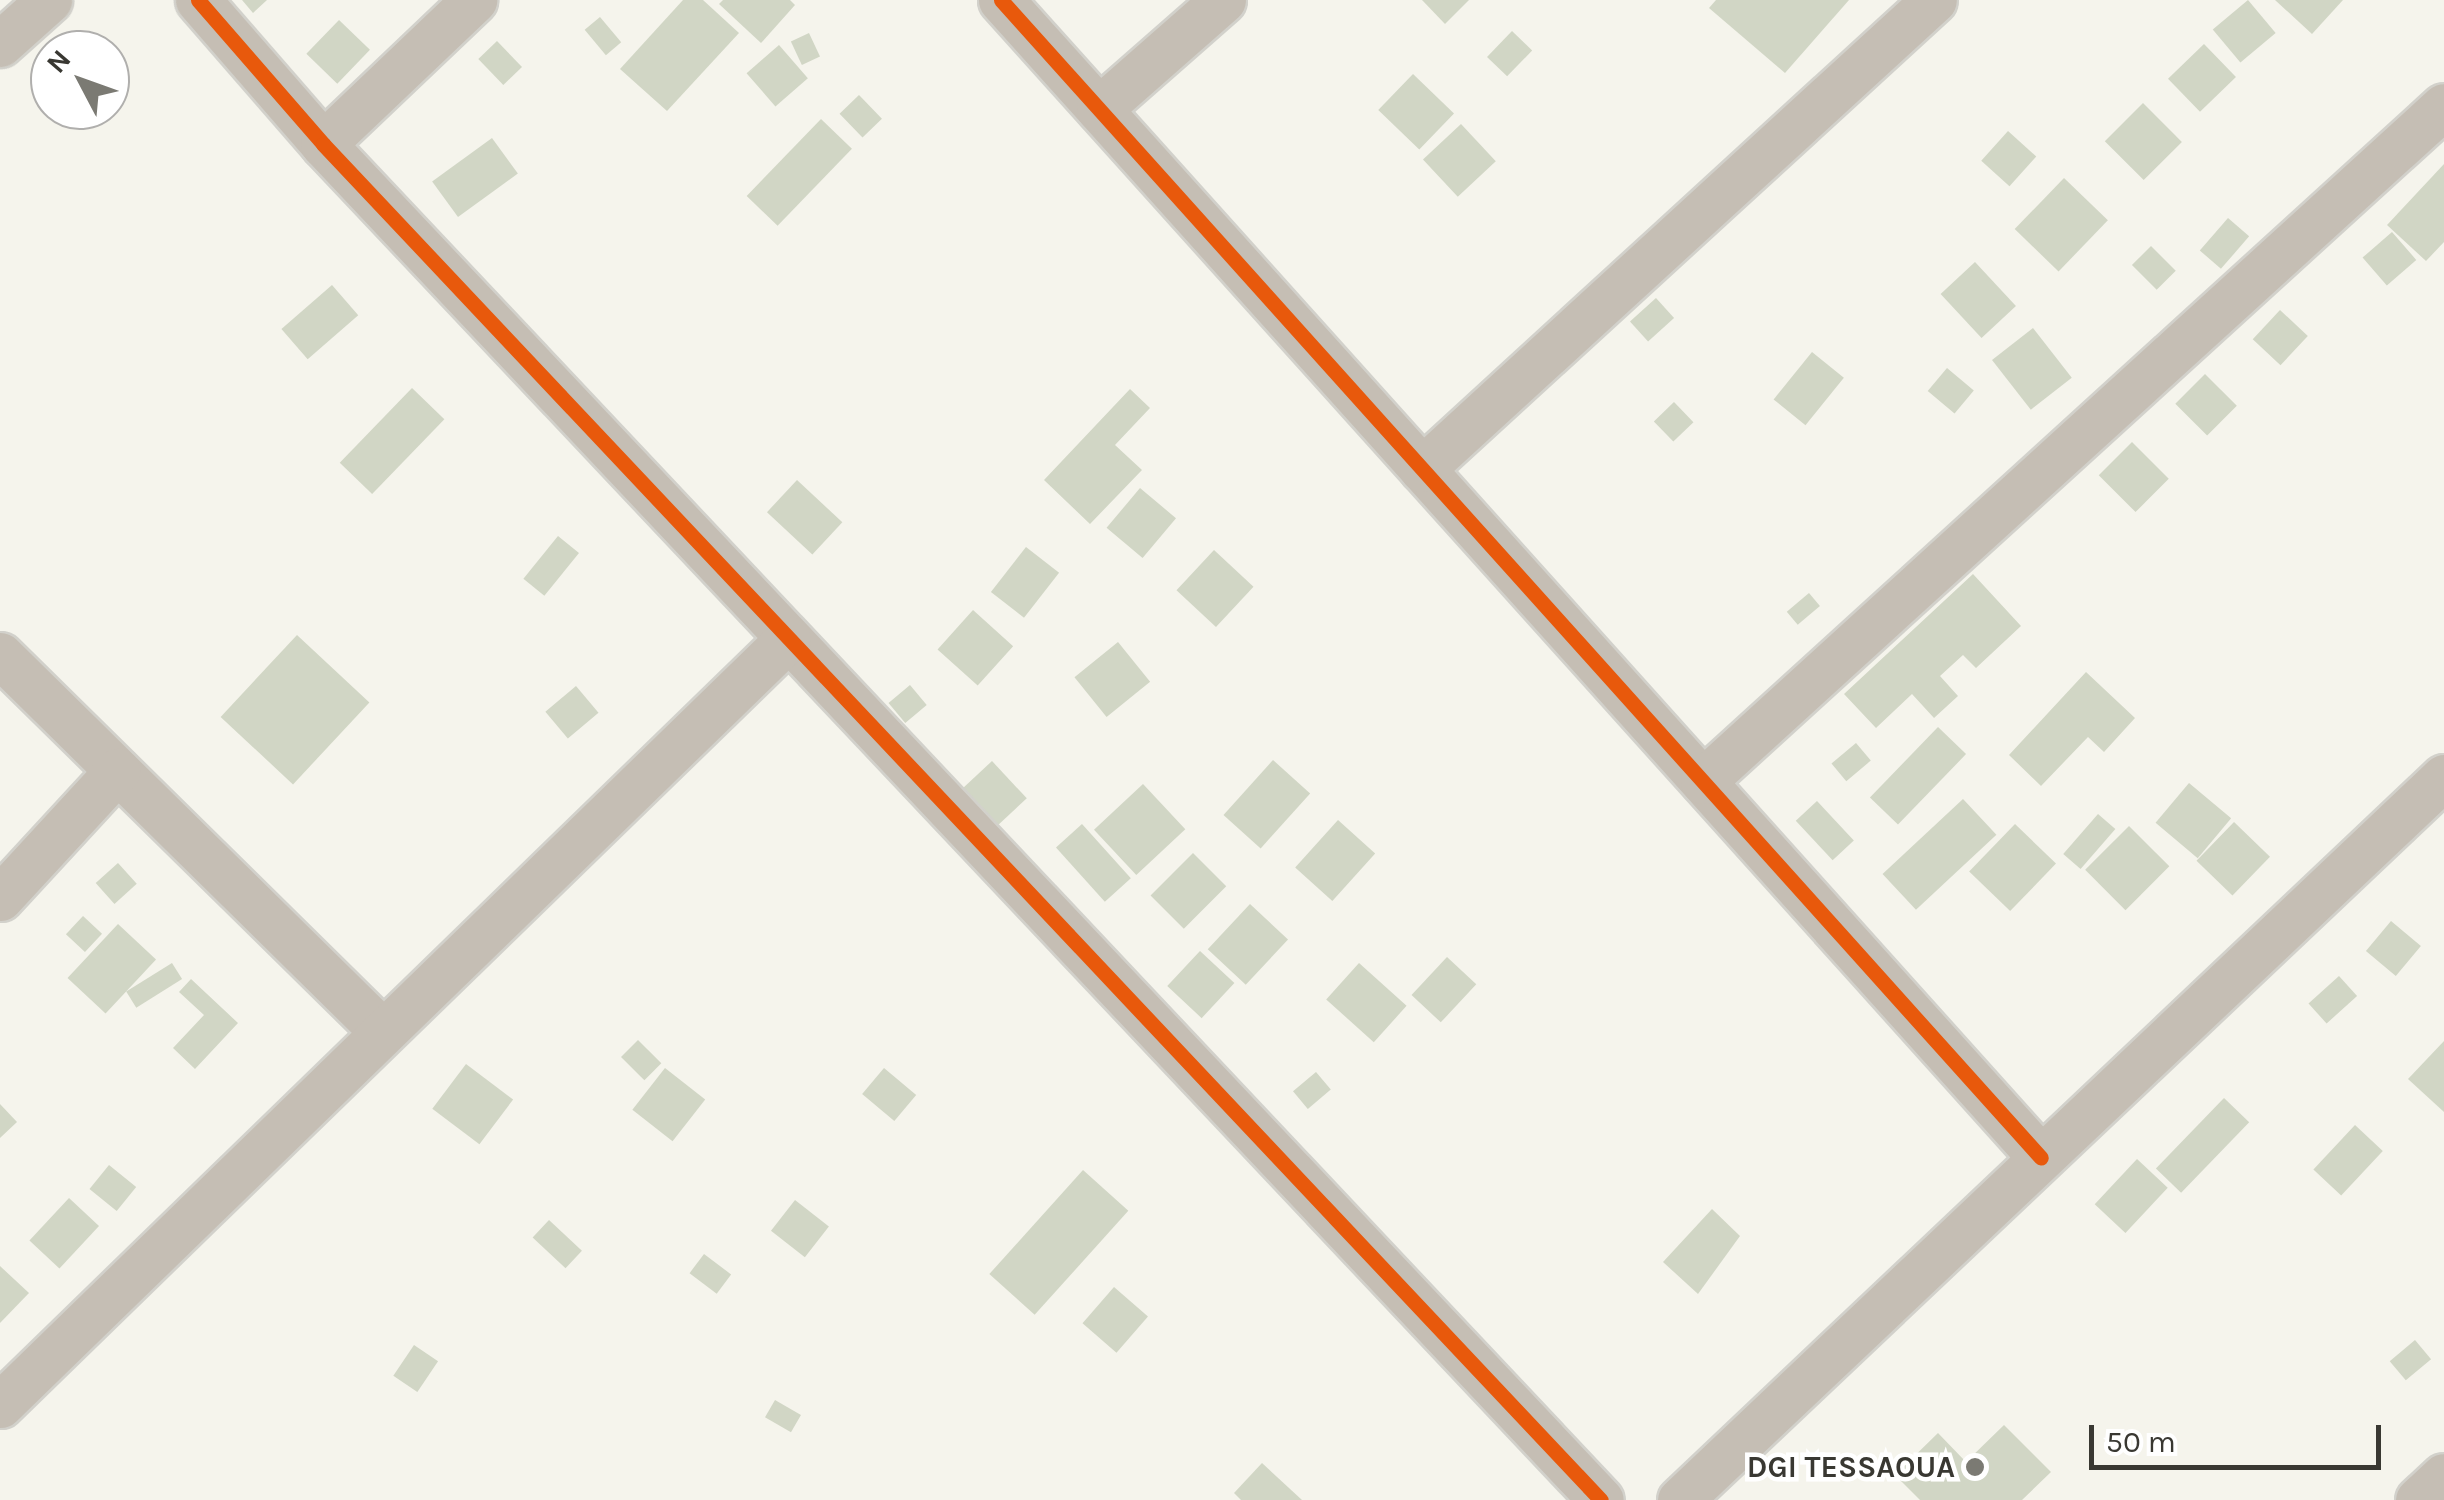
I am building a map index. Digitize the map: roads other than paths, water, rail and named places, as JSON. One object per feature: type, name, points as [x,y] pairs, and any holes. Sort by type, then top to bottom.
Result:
[{"type":"street","points":[[0,44],[49,0]]},
{"type":"street","points":[[198,0],[323,144],[1601,1500]]},
{"type":"street","points":[[323,144],[474,0]]},
{"type":"street","points":[[1001,0],[2042,1158]]},
{"type":"street","points":[[1099,109],[1223,0]]},
{"type":"street","points":[[1422,469],[1925,3]]},
{"type":"street","points":[[1703,782],[2444,106]]},
{"type":"street","points":[[0,1405],[788,639]]},
{"type":"street","points":[[0,656],[383,1032]]},
{"type":"street","points":[[0,898],[117,771]]},
{"type":"street","points":[[1680,1500],[2444,776]]},
{"type":"street","points":[[2418,1500],[2444,1476]]},
{"type":"place","name":"DGI TESSAOUA","points":[[1975,1467]]}]
